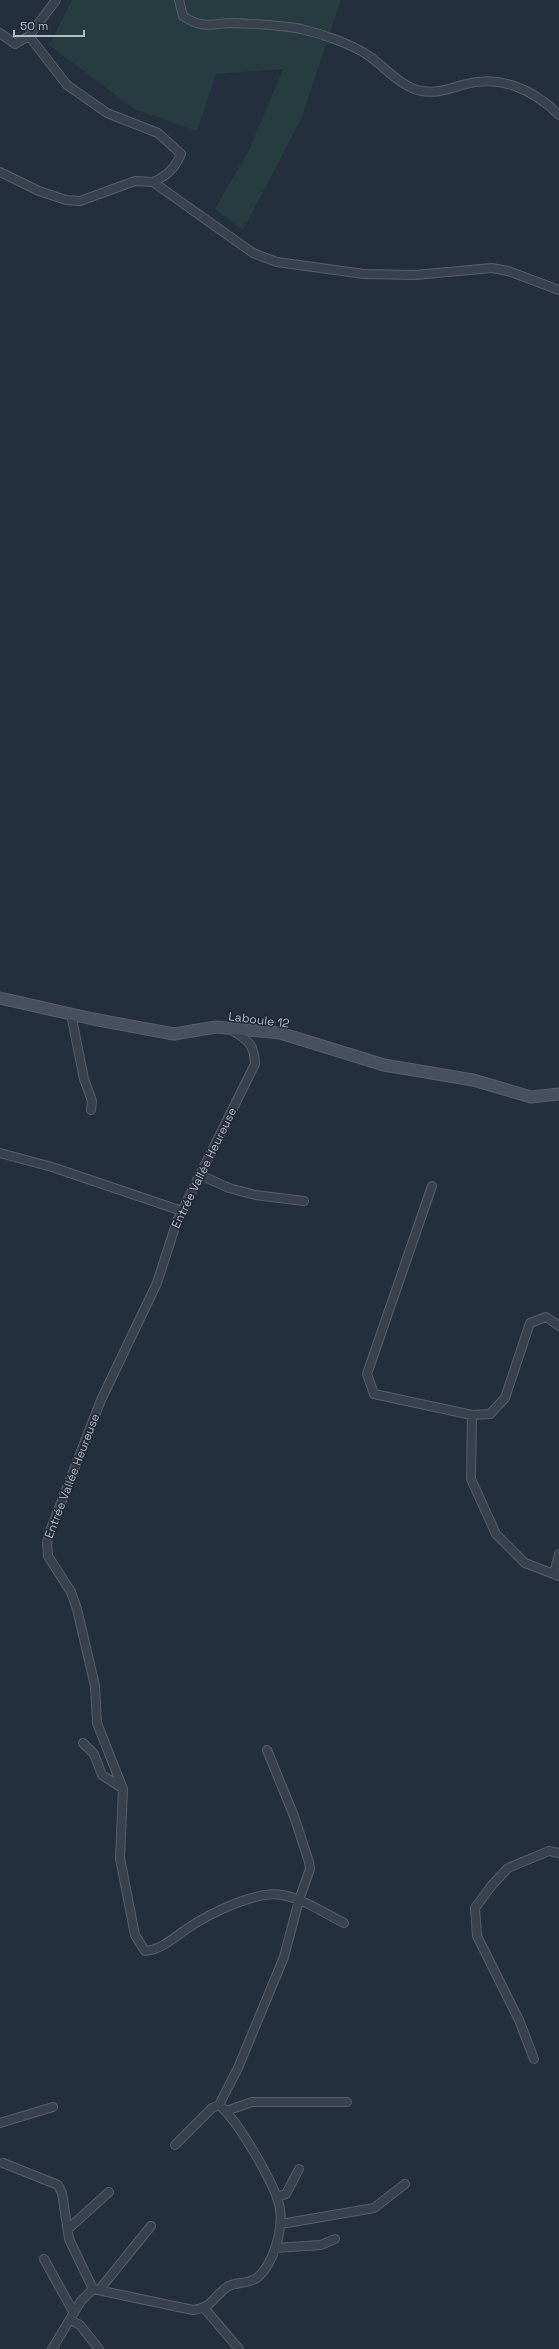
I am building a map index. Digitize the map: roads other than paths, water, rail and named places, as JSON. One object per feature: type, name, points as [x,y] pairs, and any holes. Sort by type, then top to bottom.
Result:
[{"type":"street","points":[[0,33],[15,44],[29,36],[56,0]]},
{"type":"street","points":[[180,0],[183,16],[193,23],[208,26],[234,23],[300,29],[355,48],[368,55],[405,84],[421,91],[449,91],[480,81],[498,82],[531,92],[559,115]]},
{"type":"street","points":[[0,172],[39,191],[66,200],[80,201],[135,181],[153,182],[164,177],[176,165],[181,154],[158,133],[107,112],[67,85],[29,36]]},
{"type":"street","points":[[153,182],[253,253],[277,262],[364,274],[415,276],[492,268],[508,271],[559,290]]},
{"type":"street","name":"Laboule 12","points":[[0,998],[71,1014],[174,1034],[216,1027],[280,1033],[384,1065],[473,1080],[531,1097],[557,1097]]},
{"type":"street","points":[[71,1014],[84,1079],[92,1101],[91,1110]]},
{"type":"street","name":"Entrée Vallée Heureuse","points":[[229,1029],[248,1040],[255,1050],[255,1064],[182,1211],[156,1283],[101,1400],[47,1542],[48,1556],[71,1592],[77,1609],[95,1686],[97,1723],[123,1789],[120,1858],[135,1934],[145,1951],[158,1947],[206,1915],[248,1900],[281,1895],[299,1900]]},
{"type":"street","points":[[0,1153],[52,1167],[182,1211]]},
{"type":"street","points":[[200,1175],[229,1188],[255,1195],[304,1201]]},
{"type":"street","points":[[432,1186],[367,1374],[374,1394],[472,1415],[490,1414],[505,1398],[530,1323],[546,1317],[559,1326]]},
{"type":"street","points":[[472,1415],[471,1478],[496,1534],[525,1563],[556,1575],[559,1554]]},
{"type":"street","points":[[82,1743],[94,1754],[102,1775],[123,1789]]},
{"type":"street","points":[[175,2145],[212,2108],[219,2105],[238,2068],[284,1957],[299,1900],[310,1869],[294,1816],[267,1750]]},
{"type":"street","points":[[534,2059],[519,2020],[477,1936],[476,1908],[492,1885],[508,1868],[549,1851],[559,1853]]},
{"type":"street","points":[[299,1900],[344,1923]]},
{"type":"street","points":[[226,2111],[252,2102],[347,2102]]},
{"type":"street","points":[[96,2289],[145,2298],[180,2309],[193,2310],[205,2309],[228,2286],[250,2282],[258,2277],[276,2248],[281,2224],[280,2208],[277,2197],[250,2147],[226,2111],[219,2105]]},
{"type":"street","points":[[0,2123],[53,2107]]},
{"type":"street","points":[[3,2163],[58,2186],[62,2192],[69,2239],[96,2289]]},
{"type":"street","points":[[277,2197],[286,2194],[299,2169]]},
{"type":"street","points":[[281,2224],[374,2208],[406,2184]]},
{"type":"street","points":[[68,2229],[110,2192]]},
{"type":"street","points":[[52,2349],[73,2317],[81,2301],[96,2289],[151,2226]]},
{"type":"street","points":[[276,2248],[322,2245],[335,2240]]},
{"type":"street","points":[[44,2259],[73,2317],[99,2349]]},
{"type":"street","points":[[205,2309],[239,2349]]}]
